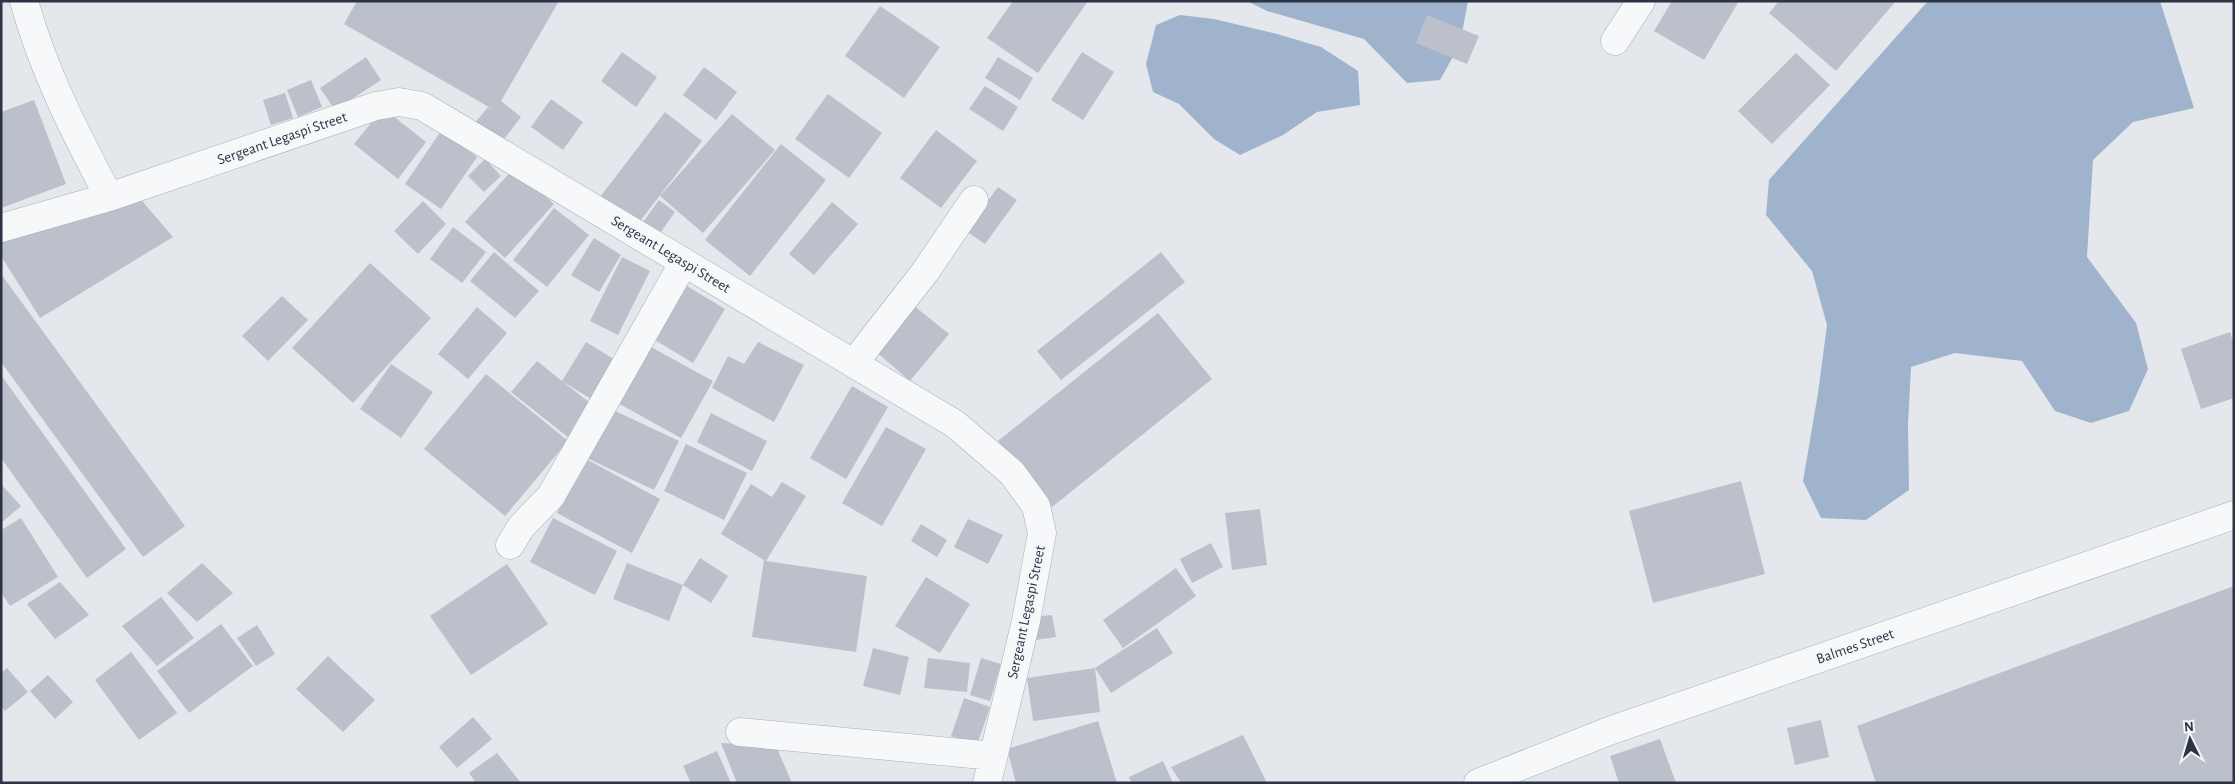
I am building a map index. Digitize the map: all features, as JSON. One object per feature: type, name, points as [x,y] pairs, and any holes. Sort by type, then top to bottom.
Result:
[{"type":"street","points":[[24,1],[32,32],[58,98],[109,197]]},
{"type":"street","points":[[1615,41],[1641,1]]},
{"type":"street","name":"Sergeant Legaspi Street","points":[[1,228],[109,197],[376,106],[398,102],[422,106],[954,424],[1012,473],[1036,506],[1042,532],[1026,621],[987,783]]},
{"type":"street","points":[[854,364],[924,272],[974,200]]},
{"type":"street","points":[[510,545],[521,527],[551,496],[684,262]]},
{"type":"street","name":"Balmes Street","points":[[1478,783],[1609,731],[2234,515]]},
{"type":"street","points":[[740,732],[994,756]]},
{"type":"water","points":[[1247,1],[1468,1],[1460,44],[1440,80],[1407,83],[1364,39],[1267,11]]},
{"type":"water","points":[[1928,1],[2160,1],[2194,108],[2133,122],[2093,160],[2087,257],[2136,323],[2148,369],[2129,411],[2091,423],[2055,411],[2022,361],[1955,353],[1911,367],[1908,424],[1909,490],[1866,520],[1821,518],[1803,481],[1827,325],[1812,271],[1766,215],[1769,180]]},
{"type":"water","points":[[1180,15],[1214,19],[1321,47],[1358,71],[1360,105],[1317,112],[1283,135],[1240,155],[1214,139],[1179,104],[1153,92],[1146,64],[1156,25]]},
{"type":"building","points":[[357,1],[559,1],[501,101],[521,117],[501,143],[475,123],[488,107],[496,111],[344,24]]},
{"type":"building","points":[[1013,1],[1088,1],[1038,73],[987,38]]},
{"type":"building","points":[[1672,1],[1739,1],[1704,60],[1654,31]]},
{"type":"building","points":[[1779,1],[1896,1],[1836,71],[1769,13]]},
{"type":"building","points":[[880,6],[940,47],[904,98],[845,56]]},
{"type":"building","points":[[1427,15],[1479,36],[1467,64],[1416,43]]},
{"type":"building","points":[[622,52],[657,77],[636,107],[601,81]]},
{"type":"building","points":[[1082,52],[1114,72],[1083,120],[1051,100]]},
{"type":"building","points":[[1796,53],[1830,85],[1772,144],[1738,111]]},
{"type":"building","points":[[366,57],[381,80],[335,110],[320,88]]},
{"type":"building","points":[[998,57],[1033,78],[1020,100],[985,78]]},
{"type":"building","points":[[704,67],[737,92],[716,120],[683,95]]},
{"type":"building","points":[[311,80],[322,107],[298,117],[287,90]]},
{"type":"building","points":[[985,86],[1018,107],[1003,131],[969,109]]},
{"type":"building","points":[[285,93],[293,118],[271,125],[263,100]]},
{"type":"building","points":[[828,94],[882,133],[849,178],[795,139]]},
{"type":"building","points":[[551,99],[583,122],[563,150],[531,127]]},
{"type":"building","points":[[34,100],[66,184],[1,208],[1,112]]},
{"type":"building","points":[[383,108],[426,142],[398,179],[354,144]]},
{"type":"building","points":[[665,112],[702,141],[634,229],[597,201]]},
{"type":"building","points":[[732,114],[775,150],[703,233],[660,196]]},
{"type":"building","points":[[936,130],[977,161],[941,208],[900,178]]},
{"type":"building","points":[[441,131],[477,157],[441,209],[405,184]]},
{"type":"building","points":[[781,144],[826,180],[750,276],[705,240]]},
{"type":"building","points":[[485,159],[501,176],[484,192],[468,176]]},
{"type":"building","points":[[514,168],[554,204],[505,258],[465,222]]},
{"type":"building","points":[[998,187],[1017,200],[985,244],[966,231]]},
{"type":"building","points":[[137,195],[173,237],[40,318],[1,256],[1,234]]},
{"type":"building","points":[[659,200],[675,212],[658,236],[641,225]]},
{"type":"building","points":[[423,201],[446,224],[418,254],[394,231]]},
{"type":"building","points":[[832,202],[858,224],[814,275],[789,254]]},
{"type":"building","points":[[554,208],[589,235],[547,287],[513,260]]},
{"type":"building","points":[[453,227],[486,252],[462,283],[430,259]]},
{"type":"building","points":[[594,238],[621,255],[599,292],[571,275]]},
{"type":"building","points":[[494,252],[539,291],[515,318],[470,281]]},
{"type":"building","points":[[1161,252],[1185,282],[1061,380],[1037,351]]},
{"type":"building","points":[[622,257],[650,271],[618,335],[590,321]]},
{"type":"building","points":[[370,263],[431,318],[353,403],[292,348]]},
{"type":"building","points":[[1,274],[185,526],[143,557],[1,362]]},
{"type":"building","points":[[682,283],[725,309],[693,363],[650,337]]},
{"type":"building","points":[[282,296],[308,320],[268,361],[242,336]]},
{"type":"building","points":[[913,305],[949,334],[910,381],[875,351]]},
{"type":"building","points":[[477,307],[507,333],[468,379],[438,354]]},
{"type":"building","points":[[1158,313],[1212,379],[1052,507],[998,441]]},
{"type":"building","points":[[2230,332],[2234,345],[2234,398],[2201,409],[2181,349]]},
{"type":"building","points":[[586,342],[620,363],[596,402],[562,381]]},
{"type":"building","points":[[758,342],[804,365],[774,422],[712,388],[728,356],[744,364]]},
{"type":"building","points":[[651,347],[713,381],[681,438],[618,403]]},
{"type":"building","points":[[537,361],[594,406],[569,438],[511,392]]},
{"type":"building","points":[[391,364],[433,392],[401,438],[360,409]]},
{"type":"building","points":[[486,374],[568,441],[505,516],[424,449]]},
{"type":"building","points":[[1,375],[126,549],[87,578],[1,458]]},
{"type":"building","points":[[852,386],[888,407],[846,479],[810,458]]},
{"type":"building","points":[[611,409],[679,441],[654,490],[587,458]]},
{"type":"building","points":[[711,413],[767,441],[752,471],[697,442]]},
{"type":"building","points":[[886,427],[926,449],[882,526],[842,503]]},
{"type":"building","points":[[686,444],[747,473],[724,520],[664,491]]},
{"type":"building","points":[[586,459],[660,499],[632,553],[557,513]]},
{"type":"building","points":[[1741,481],[1765,574],[1653,603],[1629,511]]},
{"type":"building","points":[[782,482],[806,496],[766,561],[867,576],[856,652],[752,637],[764,560],[721,534],[751,484],[772,497]]},
{"type":"building","points":[[1,484],[21,506],[1,523]]},
{"type":"building","points":[[1260,509],[1267,565],[1232,570],[1225,513]]},
{"type":"building","points":[[21,518],[58,577],[10,606],[1,592],[1,530]]},
{"type":"building","points":[[553,518],[617,551],[595,595],[530,562]]},
{"type":"building","points":[[968,519],[1003,535],[988,564],[954,547]]},
{"type":"building","points":[[921,524],[947,540],[937,557],[911,541]]},
{"type":"building","points":[[1211,543],[1223,567],[1192,583],[1180,559]]},
{"type":"building","points":[[700,558],[728,576],[711,603],[683,585]]},
{"type":"building","points":[[202,563],[233,593],[197,622],[167,593]]},
{"type":"building","points":[[627,563],[683,585],[669,621],[613,599]]},
{"type":"building","points":[[507,564],[548,624],[471,675],[430,616]]},
{"type":"building","points":[[1176,568],[1196,596],[1123,648],[1103,620]]},
{"type":"building","points":[[926,577],[970,604],[940,653],[895,626]]},
{"type":"building","points":[[60,582],[89,615],[55,639],[27,604]]},
{"type":"building","points":[[2234,586],[2234,783],[1876,783],[1857,726]]},
{"type":"building","points":[[161,597],[194,638],[157,666],[122,626]]},
{"type":"building","points":[[1052,615],[1056,637],[1035,640],[1033,617]]},
{"type":"building","points":[[221,624],[253,666],[189,713],[157,671]]},
{"type":"building","points":[[257,625],[275,654],[256,666],[237,638]]},
{"type":"building","points":[[1157,628],[1173,653],[1111,693],[1095,668]]},
{"type":"building","points":[[873,648],[909,657],[900,695],[863,686]]},
{"type":"building","points":[[131,652],[177,713],[139,740],[95,680]]},
{"type":"building","points":[[328,656],[375,700],[343,732],[296,689]]},
{"type":"building","points":[[928,658],[970,663],[967,692],[924,688]]},
{"type":"building","points":[[981,658],[1001,664],[990,701],[970,695]]},
{"type":"building","points":[[7,668],[28,692],[5,711],[1,706],[1,673]]},
{"type":"building","points":[[1095,668],[1100,712],[1033,721],[1027,678]]},
{"type":"building","points":[[48,675],[73,702],[55,719],[30,691]]},
{"type":"building","points":[[964,698],[990,707],[977,745],[951,736]]},
{"type":"building","points":[[473,717],[492,739],[457,768],[439,747]]},
{"type":"building","points":[[1821,720],[1829,757],[1795,765],[1787,728]]},
{"type":"building","points":[[1098,721],[1117,783],[1016,783],[1007,749]]},
{"type":"building","points":[[1243,735],[1267,783],[1181,783],[1171,767]]},
{"type":"building","points":[[1660,739],[1676,783],[1619,783],[1610,756]]},
{"type":"building","points":[[721,743],[776,746],[792,783],[737,783]]},
{"type":"building","points":[[717,751],[731,783],[691,783],[683,766]]},
{"type":"building","points":[[497,753],[521,783],[476,783],[469,773]]},
{"type":"building","points":[[1163,761],[1173,783],[1131,783],[1129,777]]}]
